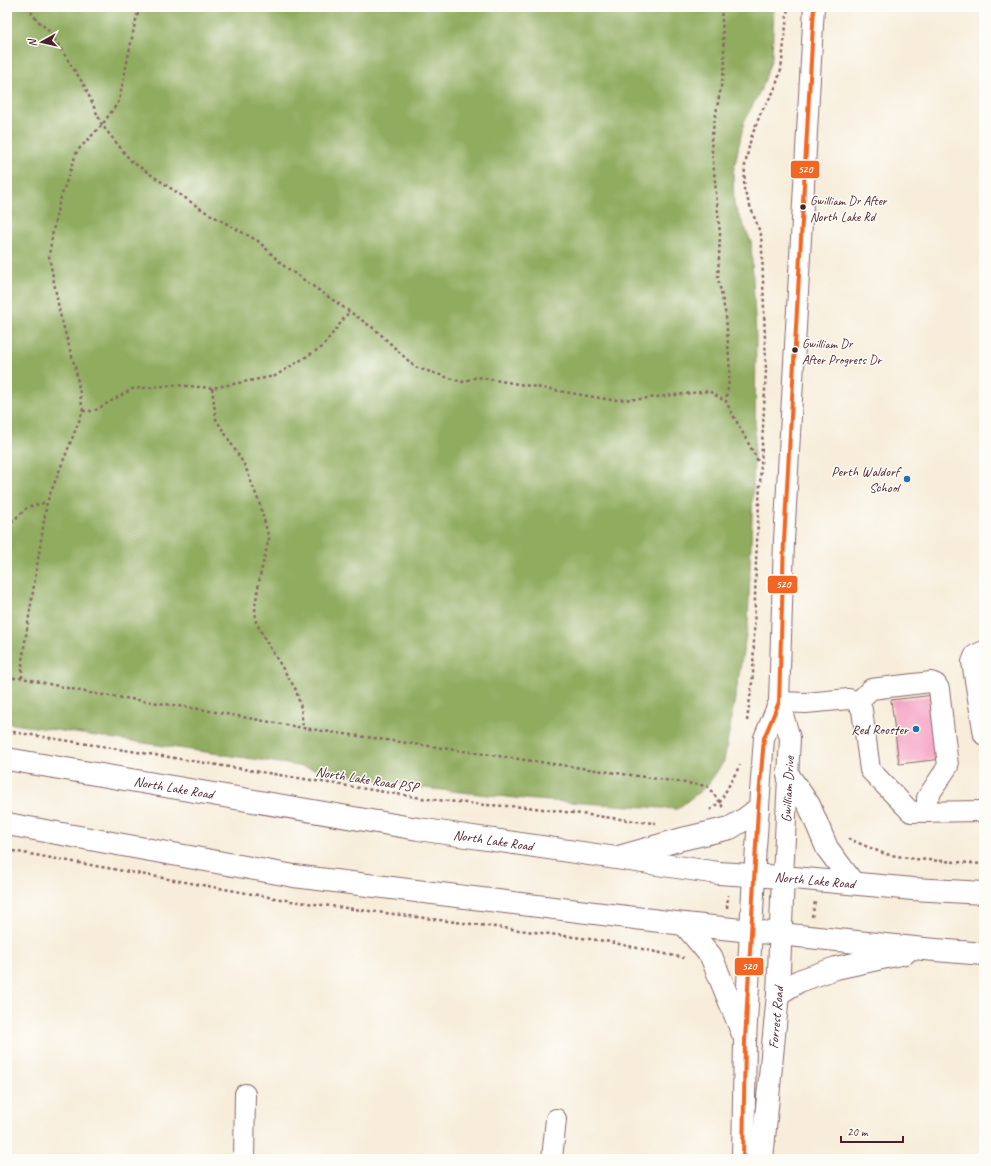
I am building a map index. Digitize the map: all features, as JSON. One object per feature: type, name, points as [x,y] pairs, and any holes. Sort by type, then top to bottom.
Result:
[{"type":"main road","name":"North Lake Road","points":[[7,759],[418,829],[730,874],[783,877],[913,889],[984,893]]},
{"type":"main road","points":[[788,775],[809,805],[827,848],[853,883]]},
{"type":"main road","points":[[614,858],[682,839],[730,828],[758,809]]},
{"type":"main road","points":[[7,824],[294,876],[684,924],[809,938],[984,954]]},
{"type":"main road","name":"Forrest Road","points":[[743,1159],[745,1041],[754,875]]},
{"type":"main road","name":"Forrest Road","points":[[762,1159],[778,994],[782,934],[783,877]]},
{"type":"main road","points":[[684,924],[711,956],[722,980],[745,1041]]},
{"type":"main road","points":[[778,994],[799,981],[836,968],[924,949]]},
{"type":"street","name":"Gwilliam Drive","points":[[783,877],[790,738],[779,702],[784,541],[814,7]]},
{"type":"street","points":[[984,651],[975,655],[972,662],[984,735]]},
{"type":"street","points":[[858,702],[871,690],[931,682],[936,684],[939,689],[948,766],[927,798],[927,812]]},
{"type":"street","points":[[779,702],[806,703],[849,699],[858,702],[862,710],[870,770],[911,812],[984,811]]},
{"type":"street","name":"Gwilliam Drive","points":[[754,875],[764,738],[779,702]]},
{"type":"street","points":[[244,1159],[245,1094]]},
{"type":"street","points":[[552,1159],[556,1119]]},
{"type":"path","points":[[27,7],[37,20],[50,32],[84,85],[102,125],[131,161],[204,211],[258,241],[284,266],[376,330],[414,368],[462,382],[477,378],[612,400],[640,400],[709,391],[726,402],[760,464]]},
{"type":"path","points":[[22,678],[22,661],[47,502],[83,411],[76,371],[60,314],[49,256],[58,203],[77,152],[102,125],[119,101],[135,23],[140,7]]},
{"type":"path","points":[[721,7],[725,65],[711,140],[720,234],[718,278],[726,316],[730,372],[726,402]]},
{"type":"path","points":[[746,728],[753,675],[760,464],[766,370],[761,235],[744,190],[745,171],[750,138],[761,112],[774,91],[781,70],[788,7]]},
{"type":"path","points":[[83,411],[94,411],[132,389],[175,385],[212,388],[275,376],[322,347],[349,312]]},
{"type":"path","points":[[212,388],[216,419],[245,466],[259,502],[269,538],[260,576],[255,607],[256,622],[296,690],[301,708],[303,728]]},
{"type":"path","points":[[7,526],[28,507],[47,502]]},
{"type":"path","points":[[7,678],[22,678],[90,694],[199,709],[303,728],[707,786],[720,802]]},
{"type":"path","name":"North Lake Road PSP","points":[[7,731],[428,799],[486,805],[527,807],[658,823]]},
{"type":"path","points":[[706,812],[720,802],[740,766],[741,759]]},
{"type":"path","points":[[849,839],[885,854],[914,859],[984,864]]},
{"type":"path","points":[[727,928],[730,874]]},
{"type":"path","points":[[809,938],[814,907],[816,880]]},
{"type":"green space","points":[[7,7],[774,7],[772,58],[763,85],[744,122],[733,173],[734,205],[751,241],[756,336],[755,435],[748,624],[724,761],[707,786],[677,809],[535,800],[423,788],[287,764],[7,723]]},
{"type":"building","name":"Red Rooster","points":[[934,695],[942,759],[899,764],[891,700]]},
{"type":"transit line","name":"520","points":[[743,1159],[745,1041],[758,809],[764,738],[779,702],[784,541],[814,7]]},
{"type":"place","name":"Gwilliam Dr After North Lake Rd","points":[[803,207]]},
{"type":"place","name":"Gwilliam Dr After Progress Dr","points":[[795,350]]},
{"type":"place","name":"Perth Waldorf School","points":[[907,479]]},
{"type":"place","name":"Red Rooster","points":[[916,729]]}]
